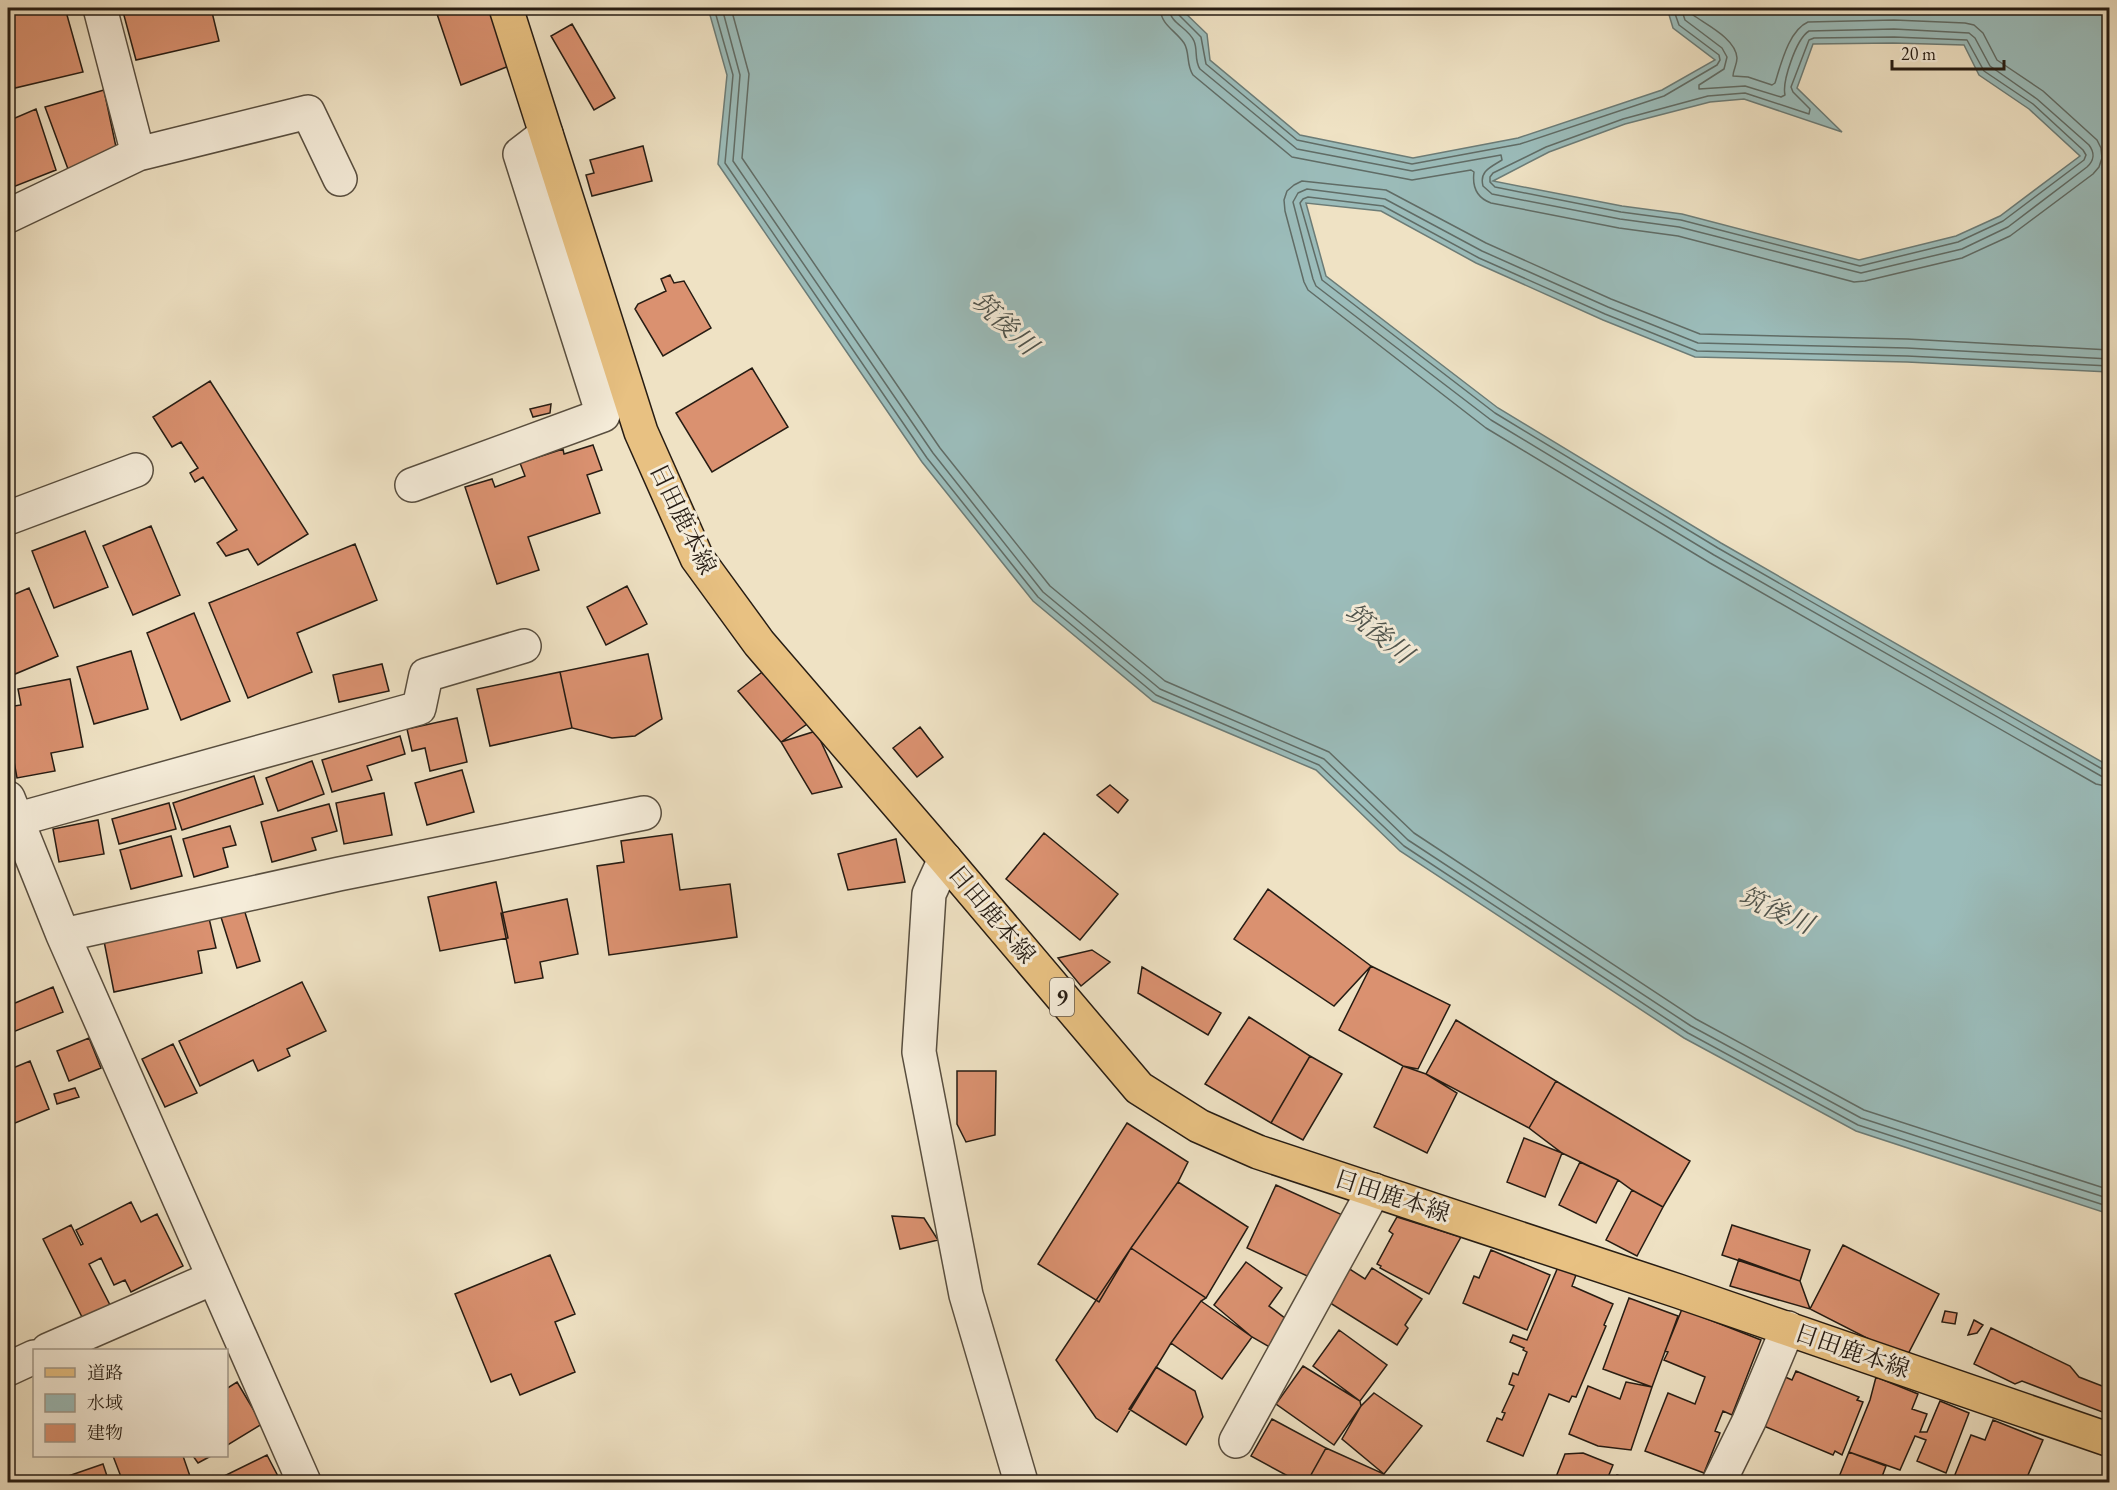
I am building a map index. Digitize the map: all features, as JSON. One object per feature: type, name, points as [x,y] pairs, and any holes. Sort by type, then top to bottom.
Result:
[{"type":"main road","name":"日田鹿本線","points":[[506,8],[641,432],[697,558],[759,643],[1139,1088],[1199,1126],[1258,1152],[1788,1328],[2109,1440]]},
{"type":"street","points":[[100,8],[138,154]]},
{"type":"street","points":[[8,216],[138,154],[308,112],[340,179]]},
{"type":"street","points":[[412,485],[603,415],[520,154],[546,134]]},
{"type":"street","points":[[8,518],[136,470]]},
{"type":"street","points":[[304,1482],[63,934],[11,809],[419,708],[426,675],[524,646]]},
{"type":"street","points":[[63,934],[351,871],[644,813]]},
{"type":"street","points":[[945,859],[929,894],[919,1052],[966,1295],[1021,1482]]},
{"type":"street","points":[[1236,1441],[1374,1190]]},
{"type":"street","points":[[50,1349],[213,1278]]},
{"type":"street","points":[[1719,1482],[1749,1421],[1788,1328]]},
{"type":"street","points":[[8,1369],[33,1357]]},
{"type":"water","name":"筑後川","points":[[708,8],[1180,8],[1207,34],[1210,60],[1300,135],[1413,158],[1518,138],[1662,90],[1715,60],[1673,28],[1667,8],[2109,8],[2109,372],[1907,362],[1695,357],[1603,320],[1476,263],[1381,211],[1306,203],[1326,276],[1498,408],[1721,543],[2109,766],[2109,1214],[1856,1131],[1684,1038],[1400,851],[1316,770],[1153,701],[1033,601],[922,462],[718,164],[727,75]],"holes":[[[1813,44],[1964,45],[1979,75],[2029,109],[2080,156],[2000,216],[1956,236],[1859,260],[1682,214],[1622,206],[1493,181],[1549,152],[1625,124],[1710,102],[1744,99],[1842,132],[1797,88]]]},
{"type":"building","points":[[8,8],[65,8],[83,72],[15,88],[8,69]]},
{"type":"building","points":[[122,8],[211,8],[219,41],[136,60]]},
{"type":"building","points":[[435,8],[489,8],[509,66],[461,85]]},
{"type":"building","points":[[572,24],[615,98],[594,110],[551,36]]},
{"type":"building","points":[[104,90],[116,147],[68,169],[45,107]]},
{"type":"building","points":[[36,109],[56,170],[8,189],[8,121]]},
{"type":"building","points":[[643,146],[652,181],[592,196],[586,175],[594,173],[590,160]]},
{"type":"building","points":[[670,275],[674,283],[684,281],[711,328],[663,356],[635,309],[638,304],[666,291],[661,279]]},
{"type":"building","points":[[752,368],[788,427],[712,472],[676,413]]},
{"type":"building","points":[[210,381],[308,534],[258,565],[248,549],[226,556],[217,543],[237,530],[203,477],[195,482],[190,473],[198,468],[181,442],[172,447],[153,417]]},
{"type":"building","points":[[551,404],[550,413],[533,417],[530,409]]},
{"type":"building","points":[[593,445],[602,470],[587,475],[600,513],[528,537],[539,570],[497,584],[465,487],[492,479],[495,487],[525,476],[520,463],[563,449],[564,454]]},
{"type":"building","points":[[151,526],[180,595],[133,615],[103,546]]},
{"type":"building","points":[[85,531],[108,587],[54,608],[32,551]]},
{"type":"building","points":[[355,544],[377,600],[297,633],[312,672],[248,698],[209,603]]},
{"type":"building","points":[[627,586],[647,624],[606,645],[587,607]]},
{"type":"building","points":[[29,588],[58,656],[8,677],[8,597]]},
{"type":"building","points":[[194,613],[230,701],[181,720],[147,633]]},
{"type":"building","points":[[131,651],[148,709],[94,724],[77,667]]},
{"type":"building","points":[[648,654],[662,719],[635,736],[612,738],[572,728],[560,672]]},
{"type":"building","points":[[775,662],[810,722],[781,742],[738,691]]},
{"type":"building","points":[[382,664],[389,691],[339,702],[333,675]]},
{"type":"building","points":[[560,672],[572,728],[490,746],[477,689]]},
{"type":"building","points":[[70,679],[83,747],[51,753],[55,771],[17,778],[8,728],[8,707],[21,705],[18,689]]},
{"type":"building","points":[[457,718],[467,762],[430,771],[425,748],[412,751],[407,729]]},
{"type":"building","points":[[920,727],[943,757],[917,777],[893,748]]},
{"type":"building","points":[[816,731],[842,787],[812,794],[781,742]]},
{"type":"building","points":[[400,736],[405,754],[367,766],[372,780],[332,792],[322,760]]},
{"type":"building","points":[[312,761],[324,794],[278,811],[266,778]]},
{"type":"building","points":[[462,770],[474,812],[427,825],[415,783]]},
{"type":"building","points":[[254,776],[263,804],[182,830],[173,803]]},
{"type":"building","points":[[1110,785],[1128,800],[1118,813],[1097,795]]},
{"type":"building","points":[[384,793],[392,835],[344,844],[336,803]]},
{"type":"building","points":[[169,803],[176,829],[119,844],[112,819]]},
{"type":"building","points":[[329,804],[337,831],[312,838],[316,850],[272,862],[261,822]]},
{"type":"building","points":[[98,820],[104,854],[59,862],[53,829]]},
{"type":"building","points":[[230,826],[236,845],[223,848],[228,867],[194,877],[183,839]]},
{"type":"building","points":[[1044,833],[1118,894],[1080,940],[1006,879]]},
{"type":"building","points":[[672,834],[680,890],[730,884],[737,937],[609,955],[597,866],[624,862],[621,841]]},
{"type":"building","points":[[171,836],[182,876],[131,889],[120,850]]},
{"type":"building","points":[[896,839],[905,882],[848,890],[838,854]]},
{"type":"building","points":[[496,882],[508,938],[440,951],[428,897]]},
{"type":"building","points":[[1268,889],[1371,966],[1334,1006],[1234,939]]},
{"type":"building","points":[[567,899],[578,954],[540,962],[543,978],[515,983],[501,913]]},
{"type":"building","points":[[243,906],[260,961],[237,968],[220,914]]},
{"type":"building","points":[[208,914],[216,948],[198,951],[202,973],[114,992],[103,936]]},
{"type":"building","points":[[1092,950],[1110,962],[1081,986],[1058,958]]},
{"type":"building","points":[[1371,966],[1450,1005],[1418,1069],[1403,1066],[1339,1030]]},
{"type":"building","points":[[1142,967],[1221,1013],[1208,1035],[1138,993]]},
{"type":"building","points":[[302,982],[326,1031],[287,1049],[290,1056],[258,1071],[253,1060],[200,1086],[179,1041]]},
{"type":"building","points":[[53,987],[63,1012],[8,1034],[8,1006]]},
{"type":"building","points":[[1249,1017],[1310,1056],[1271,1123],[1205,1084]]},
{"type":"building","points":[[1456,1020],[1556,1081],[1529,1128],[1426,1074]]},
{"type":"building","points":[[89,1038],[101,1068],[69,1081],[57,1051]]},
{"type":"building","points":[[173,1044],[197,1093],[165,1107],[142,1059]]},
{"type":"building","points":[[1310,1056],[1342,1074],[1303,1140],[1271,1123]]},
{"type":"building","points":[[30,1061],[49,1109],[8,1126],[8,1070]]},
{"type":"building","points":[[1403,1066],[1426,1074],[1457,1093],[1427,1153],[1374,1127]]},
{"type":"building","points":[[957,1071],[996,1071],[995,1135],[966,1142],[957,1124]]},
{"type":"building","points":[[1556,1081],[1690,1161],[1663,1207],[1618,1180],[1562,1153],[1529,1128]]},
{"type":"building","points":[[75,1088],[79,1097],[57,1104],[54,1094]]},
{"type":"building","points":[[1127,1123],[1188,1162],[1178,1182],[1131,1248],[1099,1302],[1038,1264]]},
{"type":"building","points":[[1524,1138],[1562,1153],[1545,1197],[1507,1182]]},
{"type":"building","points":[[1580,1162],[1618,1180],[1596,1223],[1559,1205]]},
{"type":"building","points":[[1178,1182],[1248,1227],[1206,1298],[1131,1248]]},
{"type":"building","points":[[1276,1185],[1347,1217],[1318,1281],[1247,1248]]},
{"type":"building","points":[[1632,1190],[1663,1207],[1637,1256],[1606,1240]]},
{"type":"building","points":[[131,1202],[141,1222],[157,1214],[183,1266],[131,1292],[125,1280],[114,1285],[101,1258],[89,1264],[110,1305],[83,1319],[43,1239],[71,1225],[81,1245],[83,1244],[76,1230]]},
{"type":"building","points":[[892,1216],[924,1218],[938,1240],[900,1249]]},
{"type":"building","points":[[1397,1217],[1461,1237],[1429,1294],[1380,1268],[1381,1266],[1377,1264],[1393,1234],[1389,1231]]},
{"type":"building","points":[[1732,1225],[1810,1250],[1800,1281],[1722,1255]]},
{"type":"building","points":[[1843,1245],[1939,1294],[1906,1358],[1810,1309]]},
{"type":"building","points":[[1131,1248],[1206,1298],[1201,1301],[1171,1343],[1117,1432],[1096,1418],[1056,1360]]},
{"type":"building","points":[[1491,1250],[1550,1275],[1527,1330],[1463,1303],[1474,1276],[1479,1278]]},
{"type":"building","points":[[550,1255],[575,1314],[555,1322],[575,1372],[520,1395],[511,1374],[491,1382],[455,1294]]},
{"type":"building","points":[[1739,1259],[1800,1281],[1810,1309],[1730,1286]]},
{"type":"building","points":[[1246,1262],[1282,1288],[1269,1306],[1294,1325],[1275,1350],[1252,1337],[1214,1305]]},
{"type":"building","points":[[1558,1267],[1576,1275],[1572,1286],[1613,1304],[1576,1397],[1572,1396],[1569,1402],[1549,1394],[1523,1456],[1487,1441],[1497,1418],[1502,1420],[1505,1413],[1502,1412],[1514,1386],[1509,1384],[1513,1373],[1518,1375],[1527,1352],[1523,1350],[1524,1348],[1510,1342],[1513,1335],[1527,1340]]},
{"type":"building","points":[[1348,1268],[1365,1279],[1372,1268],[1422,1299],[1405,1325],[1408,1328],[1397,1345],[1327,1301]]},
{"type":"building","points":[[1629,1298],[1678,1316],[1652,1387],[1603,1369]]},
{"type":"building","points":[[1201,1301],[1252,1337],[1222,1379],[1171,1343]]},
{"type":"building","points":[[1682,1309],[1761,1340],[1732,1415],[1723,1411],[1715,1431],[1720,1433],[1704,1473],[1645,1451],[1668,1393],[1695,1404],[1705,1377],[1664,1360],[1668,1352],[1665,1351]]},
{"type":"building","points":[[1945,1311],[1957,1313],[1955,1324],[1942,1322]]},
{"type":"building","points":[[1974,1320],[1983,1325],[1977,1333],[1968,1335]]},
{"type":"building","points":[[1991,1328],[2070,1366],[2079,1377],[2110,1389],[2110,1415],[2022,1381],[2015,1384],[1974,1364]]},
{"type":"building","points":[[1339,1330],[1387,1365],[1360,1401],[1313,1366]]},
{"type":"building","points":[[1303,1366],[1360,1401],[1361,1406],[1334,1445],[1276,1404]]},
{"type":"building","points":[[1156,1367],[1195,1391],[1203,1417],[1186,1445],[1129,1409]]},
{"type":"building","points":[[1796,1371],[1859,1397],[1857,1400],[1863,1402],[1842,1455],[1835,1451],[1833,1455],[1759,1424],[1783,1376],[1792,1380]]},
{"type":"building","points":[[1876,1377],[1918,1394],[1912,1409],[1927,1414],[1920,1432],[1927,1432],[1940,1401],[1969,1413],[1946,1473],[1917,1461],[1926,1440],[1915,1436],[1900,1470],[1849,1452],[1870,1400]]},
{"type":"building","points":[[237,1382],[262,1424],[228,1445],[228,1388]]},
{"type":"building","points":[[1626,1382],[1652,1387],[1631,1450],[1598,1446],[1569,1434],[1588,1386],[1620,1399]]},
{"type":"building","points":[[1374,1393],[1422,1426],[1384,1474],[1342,1439],[1361,1406]]},
{"type":"building","points":[[1272,1419],[1326,1448],[1307,1482],[1299,1482],[1251,1456]]},
{"type":"building","points":[[1993,1420],[2043,1440],[2025,1482],[1952,1482],[1971,1435],[1985,1440]]},
{"type":"building","points":[[1326,1448],[1384,1474],[1380,1482],[1307,1482]]},
{"type":"building","points":[[1849,1452],[1886,1466],[1880,1482],[1837,1482]]},
{"type":"building","points":[[1583,1453],[1613,1465],[1606,1482],[1554,1482],[1565,1454]]},
{"type":"building","points":[[267,1455],[281,1482],[212,1482]]},
{"type":"building","points":[[113,1457],[183,1457],[192,1482],[123,1482]]},
{"type":"building","points":[[194,1457],[209,1457],[198,1463]]},
{"type":"building","points":[[103,1464],[109,1482],[51,1482]]},
{"type":"building","points":[[1617,1475],[1639,1482],[1614,1482]]}]
